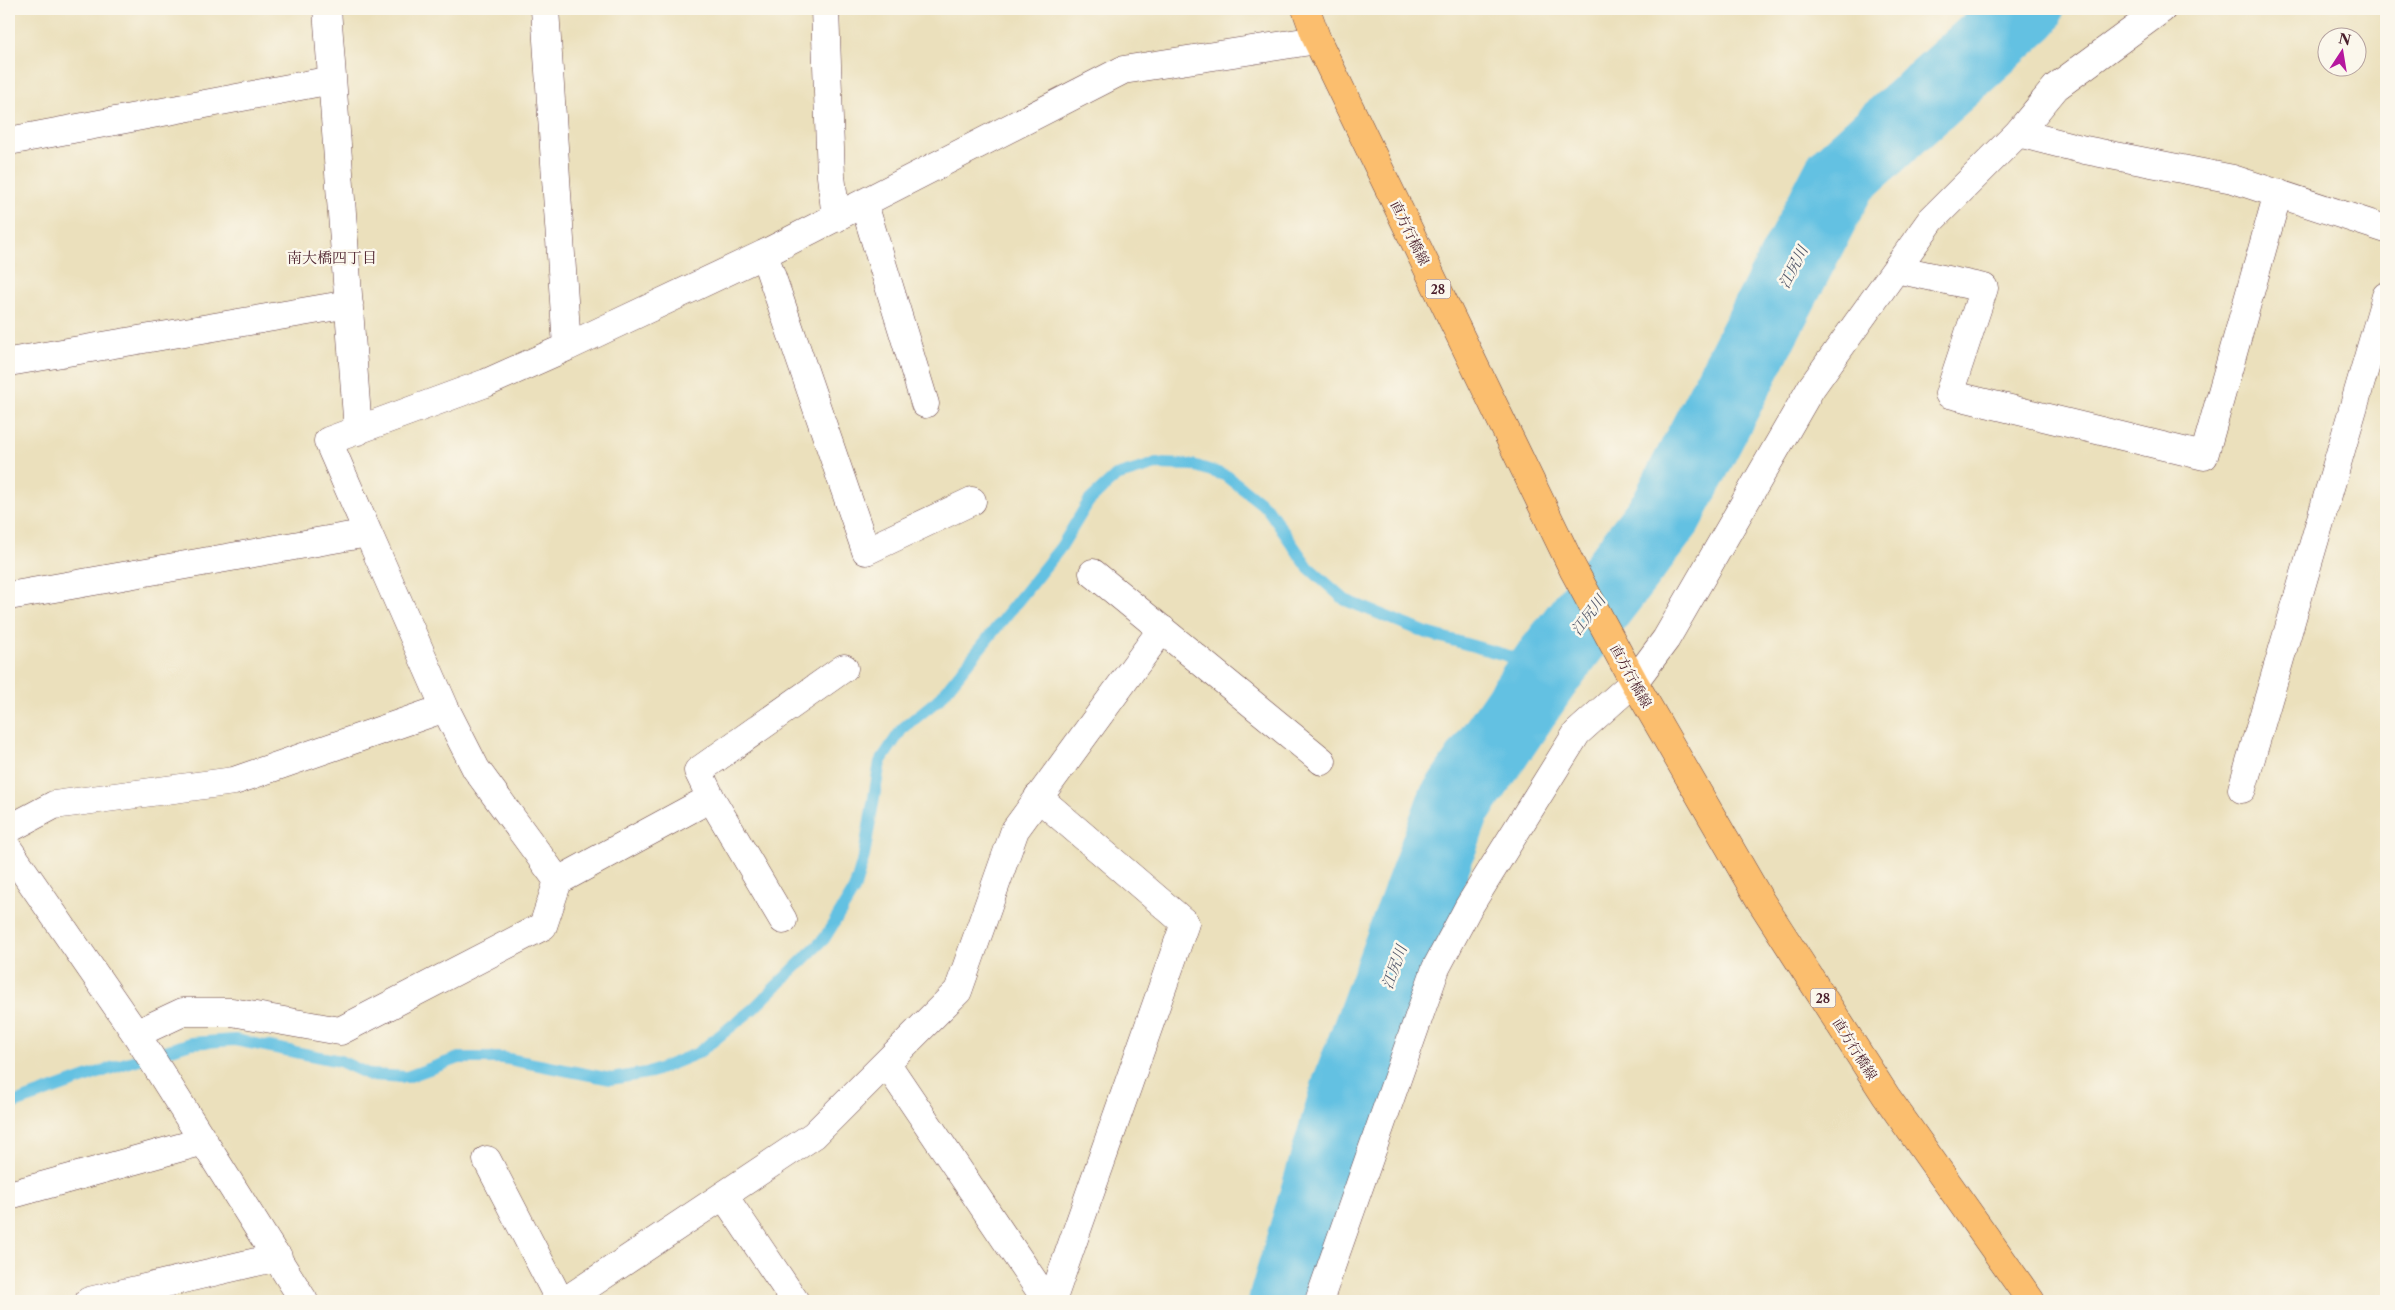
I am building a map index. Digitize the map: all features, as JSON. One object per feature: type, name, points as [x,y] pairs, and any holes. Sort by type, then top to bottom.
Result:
[{"type":"main road","name":"直方行橋線","points":[[1306,9],[1317,40],[1573,568],[1634,682],[1760,900],[1880,1088],[2031,1301]]},
{"type":"street","points":[[327,9],[358,430]]},
{"type":"street","points":[[545,9],[567,347]]},
{"type":"street","points":[[825,9],[831,176],[836,218]]},
{"type":"street","points":[[1319,1301],[1436,968],[1468,908],[1577,733],[1634,682],[1666,639],[1811,388],[1931,220],[2018,133],[2056,87],[2162,9]]},
{"type":"street","points":[[558,881],[476,769],[445,708],[328,441],[486,383],[567,347],[764,254],[1123,70],[1317,40]]},
{"type":"street","points":[[9,141],[332,80]]},
{"type":"street","points":[[2018,133],[2085,150],[2233,179],[2386,229]]},
{"type":"street","points":[[1896,268],[1984,288],[1949,394],[2204,456],[2278,194]]},
{"type":"street","points":[[864,204],[925,404]]},
{"type":"street","points":[[764,254],[866,551],[972,501]]},
{"type":"street","points":[[2242,789],[2386,296]]},
{"type":"street","points":[[9,362],[349,304]]},
{"type":"street","points":[[9,596],[368,533]]},
{"type":"street","points":[[1093,573],[1322,761]]},
{"type":"street","points":[[565,1301],[814,1135],[958,991],[1015,830],[1162,629]]},
{"type":"street","points":[[783,920],[711,798],[698,771],[844,668]]},
{"type":"street","points":[[9,828],[54,804],[234,781],[445,708]]},
{"type":"street","points":[[136,1034],[183,1012],[232,1012],[340,1032],[544,926],[558,881],[711,798]]},
{"type":"street","points":[[1038,798],[1185,923],[1052,1301]]},
{"type":"street","points":[[9,850],[136,1034],[304,1301]]},
{"type":"street","points":[[887,1064],[1048,1301]]},
{"type":"street","points":[[13,1194],[204,1141]]},
{"type":"street","points":[[487,1160],[560,1301]]},
{"type":"street","points":[[724,1196],[795,1301]]},
{"type":"street","points":[[89,1301],[278,1257]]},
{"type":"waterway","name":"江尻川","points":[[1286,1301],[1349,1088],[1454,805],[1548,667],[1666,513],[1840,177],[2026,9]]},
{"type":"waterway","points":[[9,1105],[120,1065],[191,1043],[235,1040],[340,1061],[370,1075],[407,1077],[459,1058],[503,1058],[611,1079],[652,1072],[698,1053],[753,1009],[824,939],[854,890],[864,856],[880,762],[902,729],[940,698],[1061,547],[1089,501],[1116,476],[1156,464],[1193,465],[1227,476],[1267,508],[1308,567],[1345,600],[1427,633],[1548,667]]},
{"type":"district","name":"南大橋四丁目","points":[[332,257]]}]
